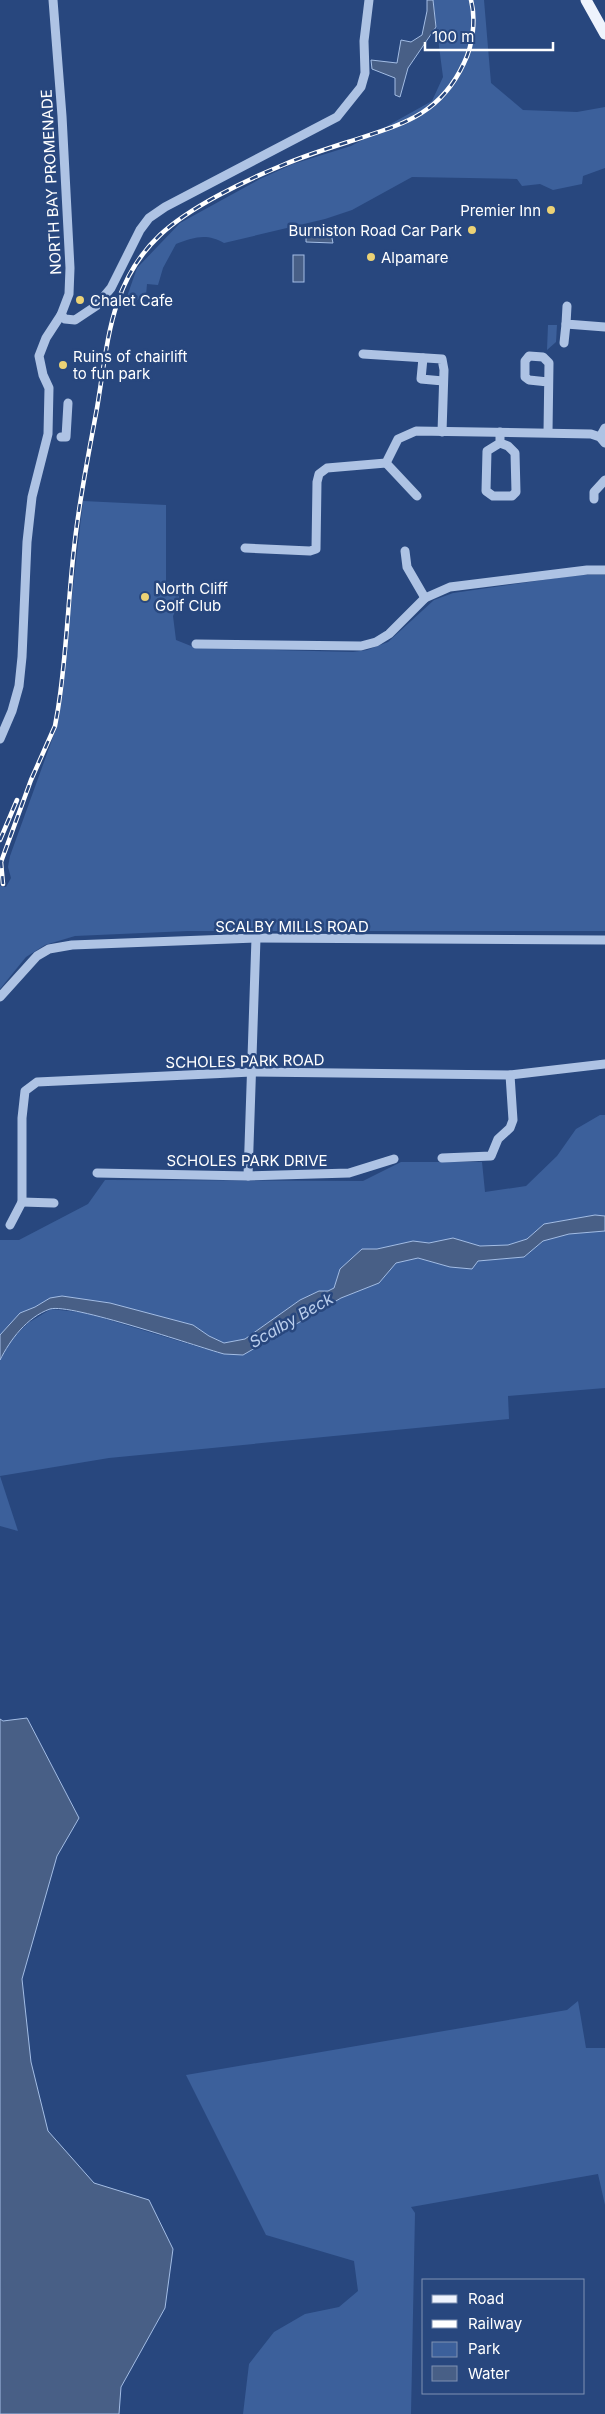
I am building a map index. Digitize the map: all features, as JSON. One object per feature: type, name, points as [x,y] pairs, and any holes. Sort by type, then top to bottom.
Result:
[{"type":"main road","points":[[586,0],[605,34]]},
{"type":"street","name":"NORTH BAY PROMENADE","points":[[0,739],[12,711],[18,686],[22,657],[27,542],[32,497],[48,434],[49,388],[39,356],[46,338],[61,315],[69,294],[70,268],[62,116],[52,0]]},
{"type":"street","points":[[61,315],[75,320],[97,304],[111,288],[126,254],[150,218],[165,207],[337,117],[361,87],[365,73],[364,40],[369,0]]},
{"type":"street","points":[[564,342],[567,306]]},
{"type":"street","points":[[566,324],[605,327]]},
{"type":"street","points":[[363,354],[442,359],[442,432]]},
{"type":"street","points":[[423,358],[422,379],[443,381]]},
{"type":"street","points":[[548,382],[548,432]]},
{"type":"street","points":[[61,437],[66,437],[68,404]]},
{"type":"street","points":[[386,463],[398,439],[416,431],[591,434],[603,440],[605,428]]},
{"type":"street","points":[[500,432],[500,443]]},
{"type":"street","points":[[500,443],[508,446],[515,453],[516,492],[512,496],[494,496],[486,491],[487,451],[500,443]]},
{"type":"street","points":[[386,463],[418,496]]},
{"type":"street","points":[[245,548],[310,551],[316,549],[317,482],[319,474],[327,468],[386,463]]},
{"type":"street","points":[[594,499],[594,492],[605,480]]},
{"type":"street","points":[[405,551],[407,566],[425,598]]},
{"type":"street","points":[[196,644],[361,646],[376,642],[389,634],[425,598],[450,587],[587,570],[605,570]]},
{"type":"street","points":[[248,1176],[256,938]]},
{"type":"street","name":"SCALBY MILLS ROAD","points":[[0,998],[37,956],[49,949],[72,944],[256,938],[605,940]]},
{"type":"street","name":"SCHOLES PARK ROAD","points":[[10,1225],[22,1202],[22,1118],[25,1091],[37,1082],[252,1072],[510,1076],[605,1064]]},
{"type":"street","points":[[442,1158],[491,1156],[498,1139],[510,1128],[513,1120],[510,1076]]},
{"type":"street","name":"SCHOLES PARK DRIVE","points":[[97,1173],[248,1176],[348,1173],[394,1159]]},
{"type":"street","points":[[22,1202],[54,1204]]},
{"type":"green space","points":[[433,0],[484,0],[491,83],[523,110],[577,112],[605,107],[605,168],[583,176],[582,184],[553,190],[540,184],[522,186],[517,179],[412,177],[352,210],[325,219],[224,243],[206,237],[189,239],[176,244],[163,268],[158,285],[147,284],[146,295],[123,308],[137,268],[180,223],[260,179],[293,164],[351,146],[432,101],[443,77]]},
{"type":"green space","points":[[548,325],[557,325],[556,342],[547,350]]},
{"type":"green space","name":"North Cliff Golf Club","points":[[83,501],[166,505],[166,582],[179,585],[179,603],[173,616],[176,640],[196,648],[353,652],[367,650],[388,642],[434,600],[453,593],[578,575],[605,575],[605,931],[188,931],[75,936],[45,945],[26,957],[0,989],[0,886],[6,887],[11,878],[8,867],[10,856],[57,726]]},
{"type":"green space","points":[[600,1115],[605,1115],[605,1216],[595,1215],[544,1224],[527,1239],[508,1245],[480,1246],[453,1238],[429,1243],[413,1241],[377,1249],[362,1249],[340,1269],[334,1288],[328,1291],[319,1291],[300,1300],[245,1339],[224,1343],[193,1325],[110,1303],[62,1296],[50,1298],[20,1313],[0,1335],[0,1240],[19,1240],[88,1204],[105,1180],[363,1181],[401,1162],[482,1162],[485,1192],[526,1186],[557,1156],[576,1129]]},
{"type":"green space","points":[[605,1231],[605,1388],[508,1396],[509,1419],[109,1458],[0,1476],[0,1360],[10,1341],[28,1323],[51,1309],[86,1313],[202,1348],[243,1355],[341,1298],[379,1283],[396,1263],[417,1258],[450,1267],[478,1261],[524,1257],[543,1241],[569,1234]]},
{"type":"green space","points":[[0,1476],[18,1531],[0,1526]]},
{"type":"green space","points":[[578,2001],[586,2048],[605,2048],[605,2205],[598,2174],[411,2207],[415,2213],[411,2414],[243,2414],[249,2364],[274,2332],[305,2314],[339,2307],[358,2291],[354,2261],[266,2235],[186,2075],[567,2010]]},
{"type":"water","points":[[427,0],[433,0],[436,27],[408,68],[400,97],[395,95],[395,78],[372,69],[371,60],[397,63],[401,40],[411,42],[422,35],[427,11]]},
{"type":"water","points":[[306,228],[330,229],[333,243],[306,242]]},
{"type":"water","points":[[293,255],[304,255],[304,282],[293,282]]},
{"type":"water","name":"Scalby Beck","points":[[595,1215],[605,1216],[605,1231],[569,1234],[543,1241],[524,1257],[478,1261],[472,1269],[450,1267],[418,1258],[396,1263],[379,1283],[341,1298],[243,1355],[224,1354],[82,1312],[50,1309],[34,1318],[20,1330],[0,1360],[0,1335],[20,1313],[50,1298],[62,1296],[110,1303],[193,1325],[224,1343],[245,1339],[300,1300],[319,1291],[328,1291],[334,1288],[340,1269],[362,1249],[377,1249],[413,1241],[429,1243],[453,1238],[480,1246],[508,1245],[527,1239],[544,1224]]},
{"type":"water","points":[[27,1718],[79,1818],[57,1856],[22,1979],[31,2062],[48,2131],[94,2183],[149,2200],[173,2249],[165,2308],[121,2387],[119,2414],[0,2414],[0,1719],[3,1721]]},
{"type":"railway","points":[[3,884],[1,862],[31,780],[55,726],[61,688],[82,490],[108,338],[121,294],[130,273],[143,254],[160,235],[186,215],[218,196],[291,162],[401,124],[430,107],[454,81],[467,56],[473,24],[471,0]]},
{"type":"railway","points":[[0,840],[17,800]]},
{"type":"place","name":"Premier Inn","points":[[551,210]]},
{"type":"place","name":"Burniston Road Car Park","points":[[472,230]]},
{"type":"place","name":"Alpamare","points":[[371,257]]},
{"type":"place","name":"Chalet Cafe","points":[[80,300]]},
{"type":"place","name":"Ruins of chairlift to fun park","points":[[63,365]]},
{"type":"place","name":"North Cliff Golf Club","points":[[145,597]]}]
